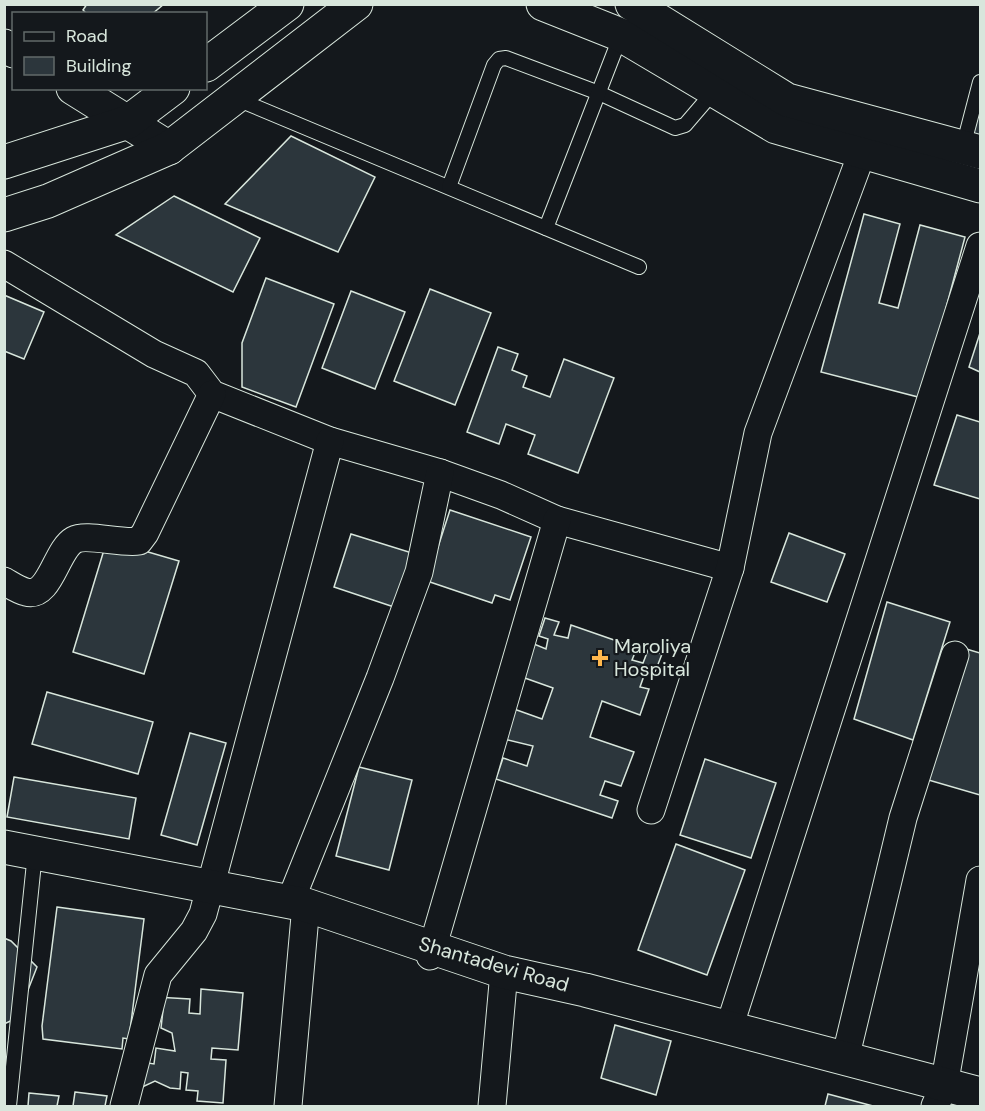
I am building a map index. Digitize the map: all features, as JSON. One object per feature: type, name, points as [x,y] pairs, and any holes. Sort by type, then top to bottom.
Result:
[{"type":"main road","points":[[207,64],[287,4]]},
{"type":"main road","points":[[4,215],[48,201],[169,148],[356,4]]},
{"type":"main road","points":[[543,4],[627,20],[782,114],[862,153],[981,186]]},
{"type":"main road","points":[[627,20],[715,90],[782,114],[972,150]]},
{"type":"main road","points":[[77,90],[169,148]]},
{"type":"main road","points":[[4,162],[128,122],[170,90]]},
{"type":"main road","name":"Shantadevi Road","points":[[20,850],[298,904],[431,952],[845,1059],[962,1097]]},
{"type":"street","points":[[651,810],[730,568],[758,433],[862,153]]},
{"type":"street","points":[[729,1028],[981,246]]},
{"type":"street","points":[[4,264],[154,354],[196,373],[212,394],[330,441],[440,473],[501,495],[557,520],[730,568]]},
{"type":"street","points":[[4,581],[27,593],[36,592],[43,588],[66,547],[74,540],[84,537],[128,543],[139,541],[145,533],[212,394]]},
{"type":"street","points":[[124,1107],[158,975],[200,924],[330,441]]},
{"type":"street","points":[[288,1107],[298,904],[419,572],[440,473]]},
{"type":"street","points":[[431,952],[557,520]]},
{"type":"street","points":[[845,1059],[903,818],[955,655]]},
{"type":"street","points":[[962,1097],[981,880]]},
{"type":"street","points":[[492,1107],[504,972]]},
{"type":"lane","points":[[546,228],[627,20]]},
{"type":"lane","points":[[449,187],[494,65],[499,59],[506,58],[598,93],[675,128],[680,128],[715,90]]},
{"type":"lane","points":[[972,150],[981,82]]},
{"type":"lane","points":[[234,97],[639,267]]},
{"type":"lane","points":[[9,1107],[20,850]]},
{"type":"building","points":[[87,4],[164,4],[154,12],[85,12],[83,10]]},
{"type":"building","points":[[980,99],[980,148],[969,145]]},
{"type":"building","points":[[291,136],[375,177],[338,252],[225,204]]},
{"type":"building","points":[[174,196],[260,238],[233,292],[116,235]]},
{"type":"building","points":[[864,214],[900,224],[879,303],[898,308],[920,225],[965,237],[922,398],[821,372]]},
{"type":"building","points":[[266,278],[334,304],[296,407],[242,387],[242,343]]},
{"type":"building","points":[[430,289],[491,313],[455,405],[394,381]]},
{"type":"building","points":[[351,291],[405,312],[375,389],[322,368]]},
{"type":"building","points":[[4,295],[44,312],[24,359],[4,351]]},
{"type":"building","points":[[980,333],[980,372],[969,367]]},
{"type":"building","points":[[498,347],[518,354],[512,370],[527,376],[523,387],[550,397],[564,359],[614,378],[578,473],[528,454],[535,435],[506,424],[499,444],[467,432]]},
{"type":"building","points":[[957,415],[980,422],[980,499],[934,485]]},
{"type":"building","points":[[450,510],[531,537],[510,600],[495,595],[492,603],[427,581]]},
{"type":"building","points":[[789,533],[845,554],[827,602],[771,582]]},
{"type":"building","points":[[351,534],[412,553],[394,607],[334,587]]},
{"type":"building","points":[[107,540],[179,561],[144,674],[73,652]]},
{"type":"building","points":[[887,602],[950,622],[913,740],[854,719]]},
{"type":"building","points":[[545,618],[559,622],[554,635],[568,638],[571,625],[637,648],[632,660],[643,663],[648,650],[662,654],[655,672],[646,670],[640,687],[649,689],[640,715],[602,701],[590,737],[634,752],[621,786],[605,781],[600,795],[618,801],[612,818],[496,779],[503,758],[527,766],[533,746],[504,739],[514,709],[542,719],[553,688],[522,677],[534,644],[546,649],[548,639],[539,636]]},
{"type":"building","points":[[963,648],[980,653],[980,795],[925,779]]},
{"type":"building","points":[[47,692],[153,722],[138,774],[32,744]]},
{"type":"building","points":[[190,733],[226,743],[197,845],[161,835]]},
{"type":"building","points":[[705,759],[776,783],[751,858],[680,835]]},
{"type":"building","points":[[359,767],[412,780],[389,870],[336,856]]},
{"type":"building","points":[[14,777],[136,798],[129,839],[7,817]]},
{"type":"building","points":[[676,844],[745,870],[707,975],[638,950]]},
{"type":"building","points":[[57,907],[144,919],[129,1039],[123,1038],[122,1049],[43,1039],[42,1026]]},
{"type":"building","points":[[4,938],[11,941],[37,967],[17,1018],[4,1024]]},
{"type":"building","points":[[201,989],[243,993],[238,1050],[212,1048],[211,1059],[226,1060],[223,1103],[197,1101],[198,1091],[186,1090],[188,1073],[181,1072],[180,1089],[170,1088],[155,1081],[138,1089],[142,1062],[154,1064],[156,1048],[175,1051],[172,1033],[161,1028],[163,1010],[156,997],[190,999],[189,1013],[200,1014]]},
{"type":"building","points":[[615,1025],[671,1041],[656,1095],[601,1078]]},
{"type":"building","points":[[75,1092],[107,1096],[105,1106],[73,1106]]},
{"type":"building","points":[[29,1093],[59,1096],[57,1106],[28,1106]]},
{"type":"building","points":[[828,1094],[873,1106],[825,1106]]},
{"type":"place","name":"Maroliya Hospital","points":[[600,658]]}]
